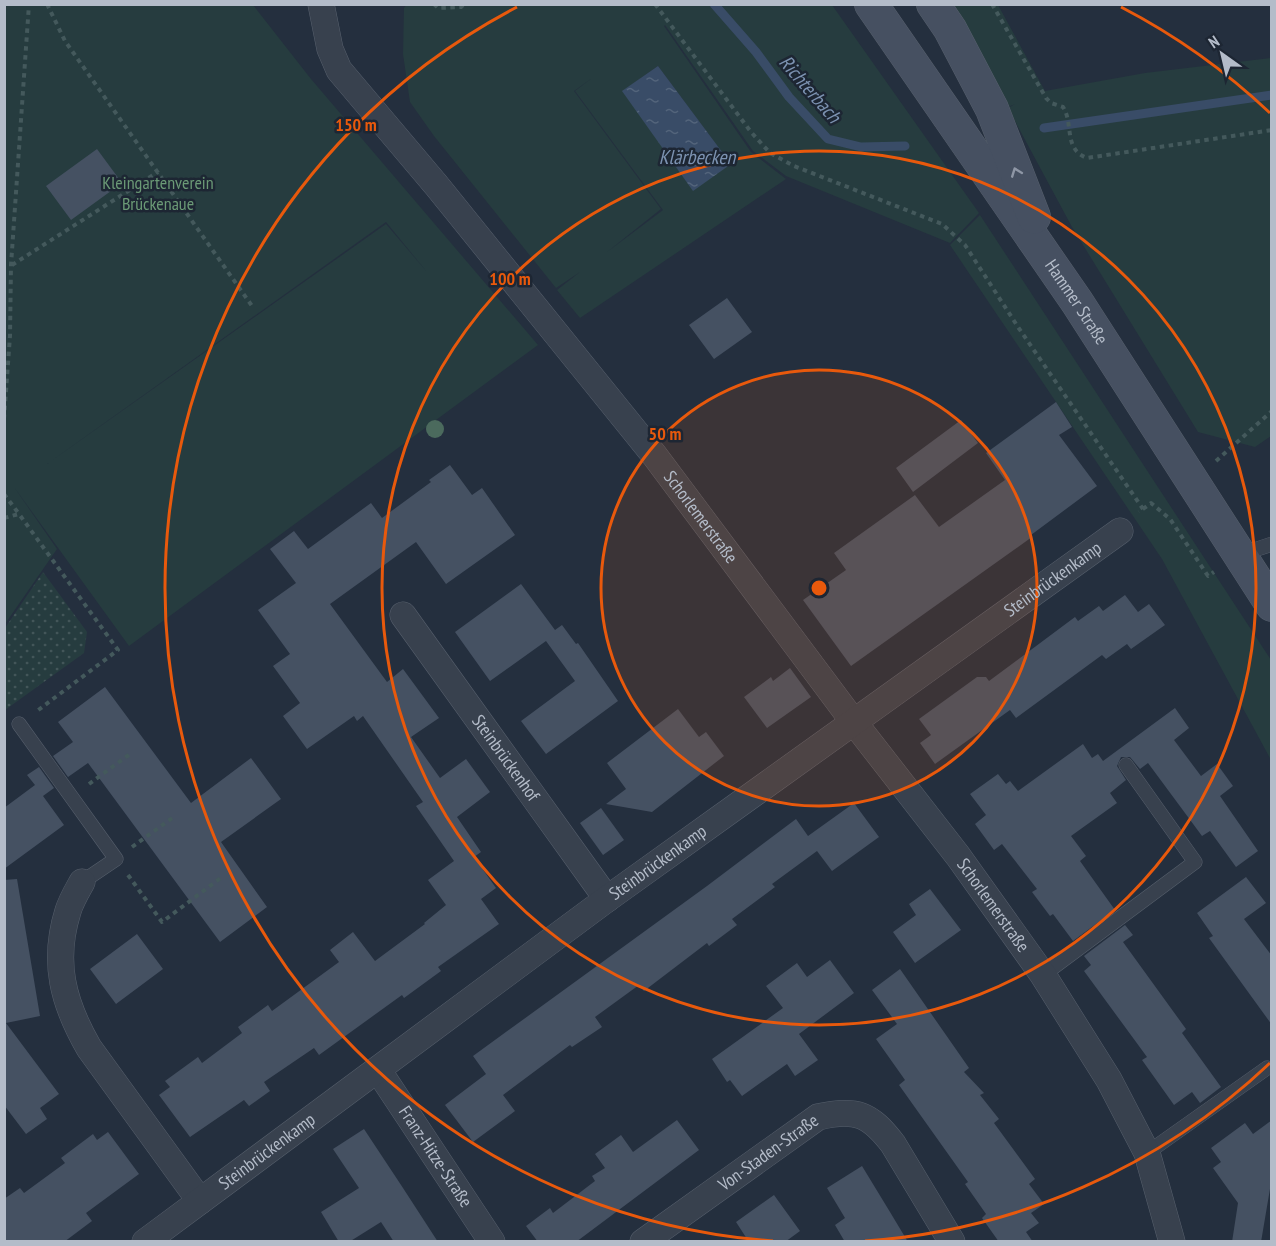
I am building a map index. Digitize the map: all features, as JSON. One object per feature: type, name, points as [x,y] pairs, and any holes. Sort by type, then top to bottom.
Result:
[{"type":"main road","name":"Hammer Straße","points":[[871,4],[1053,266],[1272,605]]},
{"type":"main road","points":[[933,4],[950,29],[992,109],[1053,266]]},
{"type":"street","name":"Schorlemerstraße","points":[[321,4],[330,48],[339,70],[437,186],[655,456],[853,722],[958,855],[1043,975],[1108,1080],[1147,1153],[1172,1242]]},
{"type":"street","name":"Steinbrückenkamp","points":[[145,1242],[607,899],[1120,531]]},
{"type":"street","name":"Steinbrückenhof","points":[[403,615],[607,899]]},
{"type":"street","name":"Steinbrückenkamp","points":[[82,882],[68,910],[61,944],[62,986],[75,1023],[89,1048],[200,1201]]},
{"type":"street","name":"Franz-Hitze-Straße","points":[[378,1070],[492,1242]]},
{"type":"street","name":"Von-Staden-Straße","points":[[643,1242],[818,1117],[849,1112],[873,1121],[883,1131],[951,1242]]},
{"type":"lane","points":[[1239,555],[1272,544]]},
{"type":"lane","points":[[19,724],[116,859]]},
{"type":"lane","points":[[1043,975],[1195,862],[1126,765]]},
{"type":"lane","name":"Steinbrückenkamp","points":[[82,882],[116,859]]},
{"type":"lane","points":[[1147,1153],[1267,1068]]},
{"type":"path","points":[[4,419],[29,4]]},
{"type":"path","points":[[47,4],[65,41],[252,306]]},
{"type":"path","points":[[434,4],[438,8],[461,7],[464,4]]},
{"type":"path","points":[[655,4],[751,132],[770,153],[794,166],[942,224],[964,245],[1143,509]]},
{"type":"path","points":[[992,4],[1046,98],[1050,103],[1063,107],[1066,112],[1069,134],[1075,150],[1080,155],[1087,158],[1272,130]]},
{"type":"path","points":[[12,265],[158,172]]},
{"type":"path","points":[[1189,478],[1218,459],[1272,411]]},
{"type":"path","points":[[4,494],[118,650],[19,724]]},
{"type":"path","points":[[1120,531],[1151,503],[1170,519],[1208,576],[1239,555]]},
{"type":"path","points":[[4,518],[19,514]]},
{"type":"path","points":[[72,798],[130,754]]},
{"type":"path","points":[[175,816],[116,859],[162,922],[222,878]]},
{"type":"green space","points":[[407,4],[832,5],[979,213],[950,243],[786,176],[753,151],[665,25],[751,152],[786,179],[580,318],[557,290],[580,272],[556,288],[434,136],[410,102],[403,54],[404,8]],"holes":[[[658,66],[730,163],[730,164],[623,91]],[[592,78],[575,91],[663,210],[607,252],[661,209],[574,91]]]},
{"type":"green space","name":"Kleingartenverein Brückenaue","points":[[5,5],[253,5],[311,79],[538,345],[129,646],[14,487],[57,549],[5,624]],"holes":[[[386,222],[427,272],[386,224],[47,464]]]},
{"type":"green space","points":[[953,5],[998,5],[1045,91],[1145,73],[1271,58],[1271,436],[1255,447],[1198,432],[1072,227],[1008,108],[1015,104],[1008,107]]},
{"type":"green space","points":[[980,215],[1271,660],[1271,760],[1162,559],[950,245]]},
{"type":"green space","points":[[43,572],[87,632],[84,653],[5,710],[5,628]]},
{"type":"water","name":"Klärbecken","points":[[658,66],[731,164],[693,191],[622,91]]},
{"type":"building","points":[[97,149],[122,183],[71,220],[46,186]]},
{"type":"building","points":[[727,298],[752,332],[714,359],[689,325]]},
{"type":"building","points":[[1056,402],[1072,427],[1059,435],[1097,486],[1031,535],[1032,537],[851,666],[803,600],[846,570],[834,553],[915,495],[939,527],[1005,480],[986,453]]},
{"type":"building","points":[[961,420],[978,443],[913,492],[896,468]]},
{"type":"building","points":[[450,465],[472,495],[482,488],[515,535],[446,584],[416,542],[330,604],[387,682],[403,669],[439,718],[411,737],[440,778],[466,759],[490,792],[457,817],[481,852],[474,857],[496,888],[481,899],[499,924],[438,967],[441,971],[404,998],[402,995],[319,1055],[314,1048],[264,1082],[270,1091],[249,1106],[244,1100],[190,1137],[159,1095],[170,1087],[165,1081],[198,1057],[202,1063],[242,1033],[238,1027],[268,1005],[272,1011],[339,962],[330,950],[353,932],[375,961],[425,924],[446,905],[428,880],[454,861],[416,806],[423,802],[363,716],[357,721],[354,716],[307,749],[283,716],[300,703],[273,666],[290,654],[258,610],[296,583],[270,549],[294,531],[308,549],[371,503],[382,518]]},
{"type":"building","points":[[521,584],[555,630],[562,625],[576,644],[578,643],[618,701],[546,754],[521,721],[575,681],[546,641],[490,681],[455,632]]},
{"type":"building","points":[[1125,595],[1138,612],[1149,604],[1165,625],[1131,649],[1127,644],[1106,659],[1102,655],[1016,718],[1010,710],[935,764],[920,743],[931,735],[919,719],[977,677],[986,677],[989,681],[1075,617],[1078,621],[1099,606],[1103,611]]},
{"type":"building","points":[[790,668],[811,697],[767,728],[744,697],[771,677],[773,681]]},
{"type":"building","points":[[105,687],[191,803],[251,758],[281,799],[221,842],[267,907],[220,942],[88,763],[68,777],[53,756],[73,742],[58,722]]},
{"type":"building","points":[[1175,708],[1189,728],[1174,740],[1201,776],[1217,764],[1233,786],[1220,796],[1258,851],[1236,867],[1210,831],[1202,836],[1148,763],[1140,769],[1130,757],[1121,757],[1117,766],[1126,780],[1110,793],[1117,803],[1071,836],[1086,856],[1080,861],[1115,910],[1073,941],[1053,914],[1050,916],[1032,892],[1037,889],[1002,844],[994,850],[975,824],[986,815],[970,794],[998,774],[1006,784],[1010,781],[1018,791],[1083,744],[1092,758],[1098,754],[1103,761]]},
{"type":"building","points":[[678,709],[699,737],[706,732],[724,756],[652,812],[606,804],[626,789],[607,763]]},
{"type":"building","points":[[39,767],[54,788],[43,796],[64,825],[4,869],[4,808],[35,785],[27,775]]},
{"type":"building","points":[[854,803],[879,837],[832,871],[817,851],[772,884],[775,887],[732,919],[737,925],[709,946],[707,943],[644,991],[639,985],[595,1017],[602,1027],[572,1047],[570,1045],[503,1095],[515,1111],[473,1142],[445,1105],[486,1074],[473,1056],[796,819],[808,836]]},
{"type":"building","points":[[601,808],[624,840],[603,855],[580,823]]},
{"type":"building","points":[[1246,877],[1266,903],[1244,919],[1272,956],[1272,1025],[1209,938],[1213,936],[1197,913]]},
{"type":"building","points":[[17,879],[40,1016],[6,1023],[59,1094],[40,1108],[47,1119],[26,1134],[4,1105],[4,880]]},
{"type":"building","points":[[930,889],[961,930],[915,963],[893,932],[916,915],[909,904]]},
{"type":"building","points":[[1125,925],[1133,935],[1123,942],[1186,1029],[1182,1033],[1221,1087],[1200,1103],[1192,1092],[1174,1105],[1142,1060],[1147,1057],[1084,971],[1091,965],[1084,956]]},
{"type":"building","points":[[137,934],[163,969],[116,1004],[90,969]]},
{"type":"building","points":[[830,960],[854,993],[799,1034],[818,1060],[795,1076],[787,1064],[742,1096],[730,1080],[727,1082],[712,1059],[783,1008],[766,986],[797,963],[807,977]]},
{"type":"building","points":[[900,969],[969,1068],[964,1072],[984,1093],[980,1095],[999,1119],[994,1123],[1035,1179],[1029,1184],[1044,1204],[1031,1213],[1039,1223],[1026,1232],[1033,1242],[999,1242],[982,1218],[986,1214],[965,1184],[968,1182],[899,1085],[905,1080],[876,1039],[897,1024],[872,990]]},
{"type":"building","points":[[677,1120],[699,1150],[576,1242],[538,1242],[526,1226],[550,1208],[553,1213],[595,1181],[592,1176],[605,1168],[595,1154],[621,1135],[633,1152]]},
{"type":"building","points":[[1272,1120],[1272,1177],[1261,1242],[1232,1242],[1238,1203],[1213,1168],[1221,1162],[1211,1148],[1245,1123],[1253,1134]]},
{"type":"building","points":[[364,1129],[438,1242],[394,1242],[381,1222],[349,1242],[339,1242],[321,1212],[359,1188],[333,1149]]},
{"type":"building","points":[[108,1132],[139,1174],[86,1213],[92,1221],[64,1242],[4,1242],[4,1199],[20,1188],[24,1193],[65,1163],[61,1158],[93,1134],[97,1140]]},
{"type":"building","points":[[862,1166],[908,1242],[845,1242],[835,1225],[845,1218],[827,1188]]},
{"type":"building","points":[[774,1195],[800,1231],[785,1242],[749,1242],[736,1222]]},
{"type":"waterway","name":"Richterbach","points":[[714,4],[756,52],[789,97],[828,139],[861,147],[905,146]]},
{"type":"waterway","name":"Richterbach","points":[[1044,128],[1272,95]]}]
